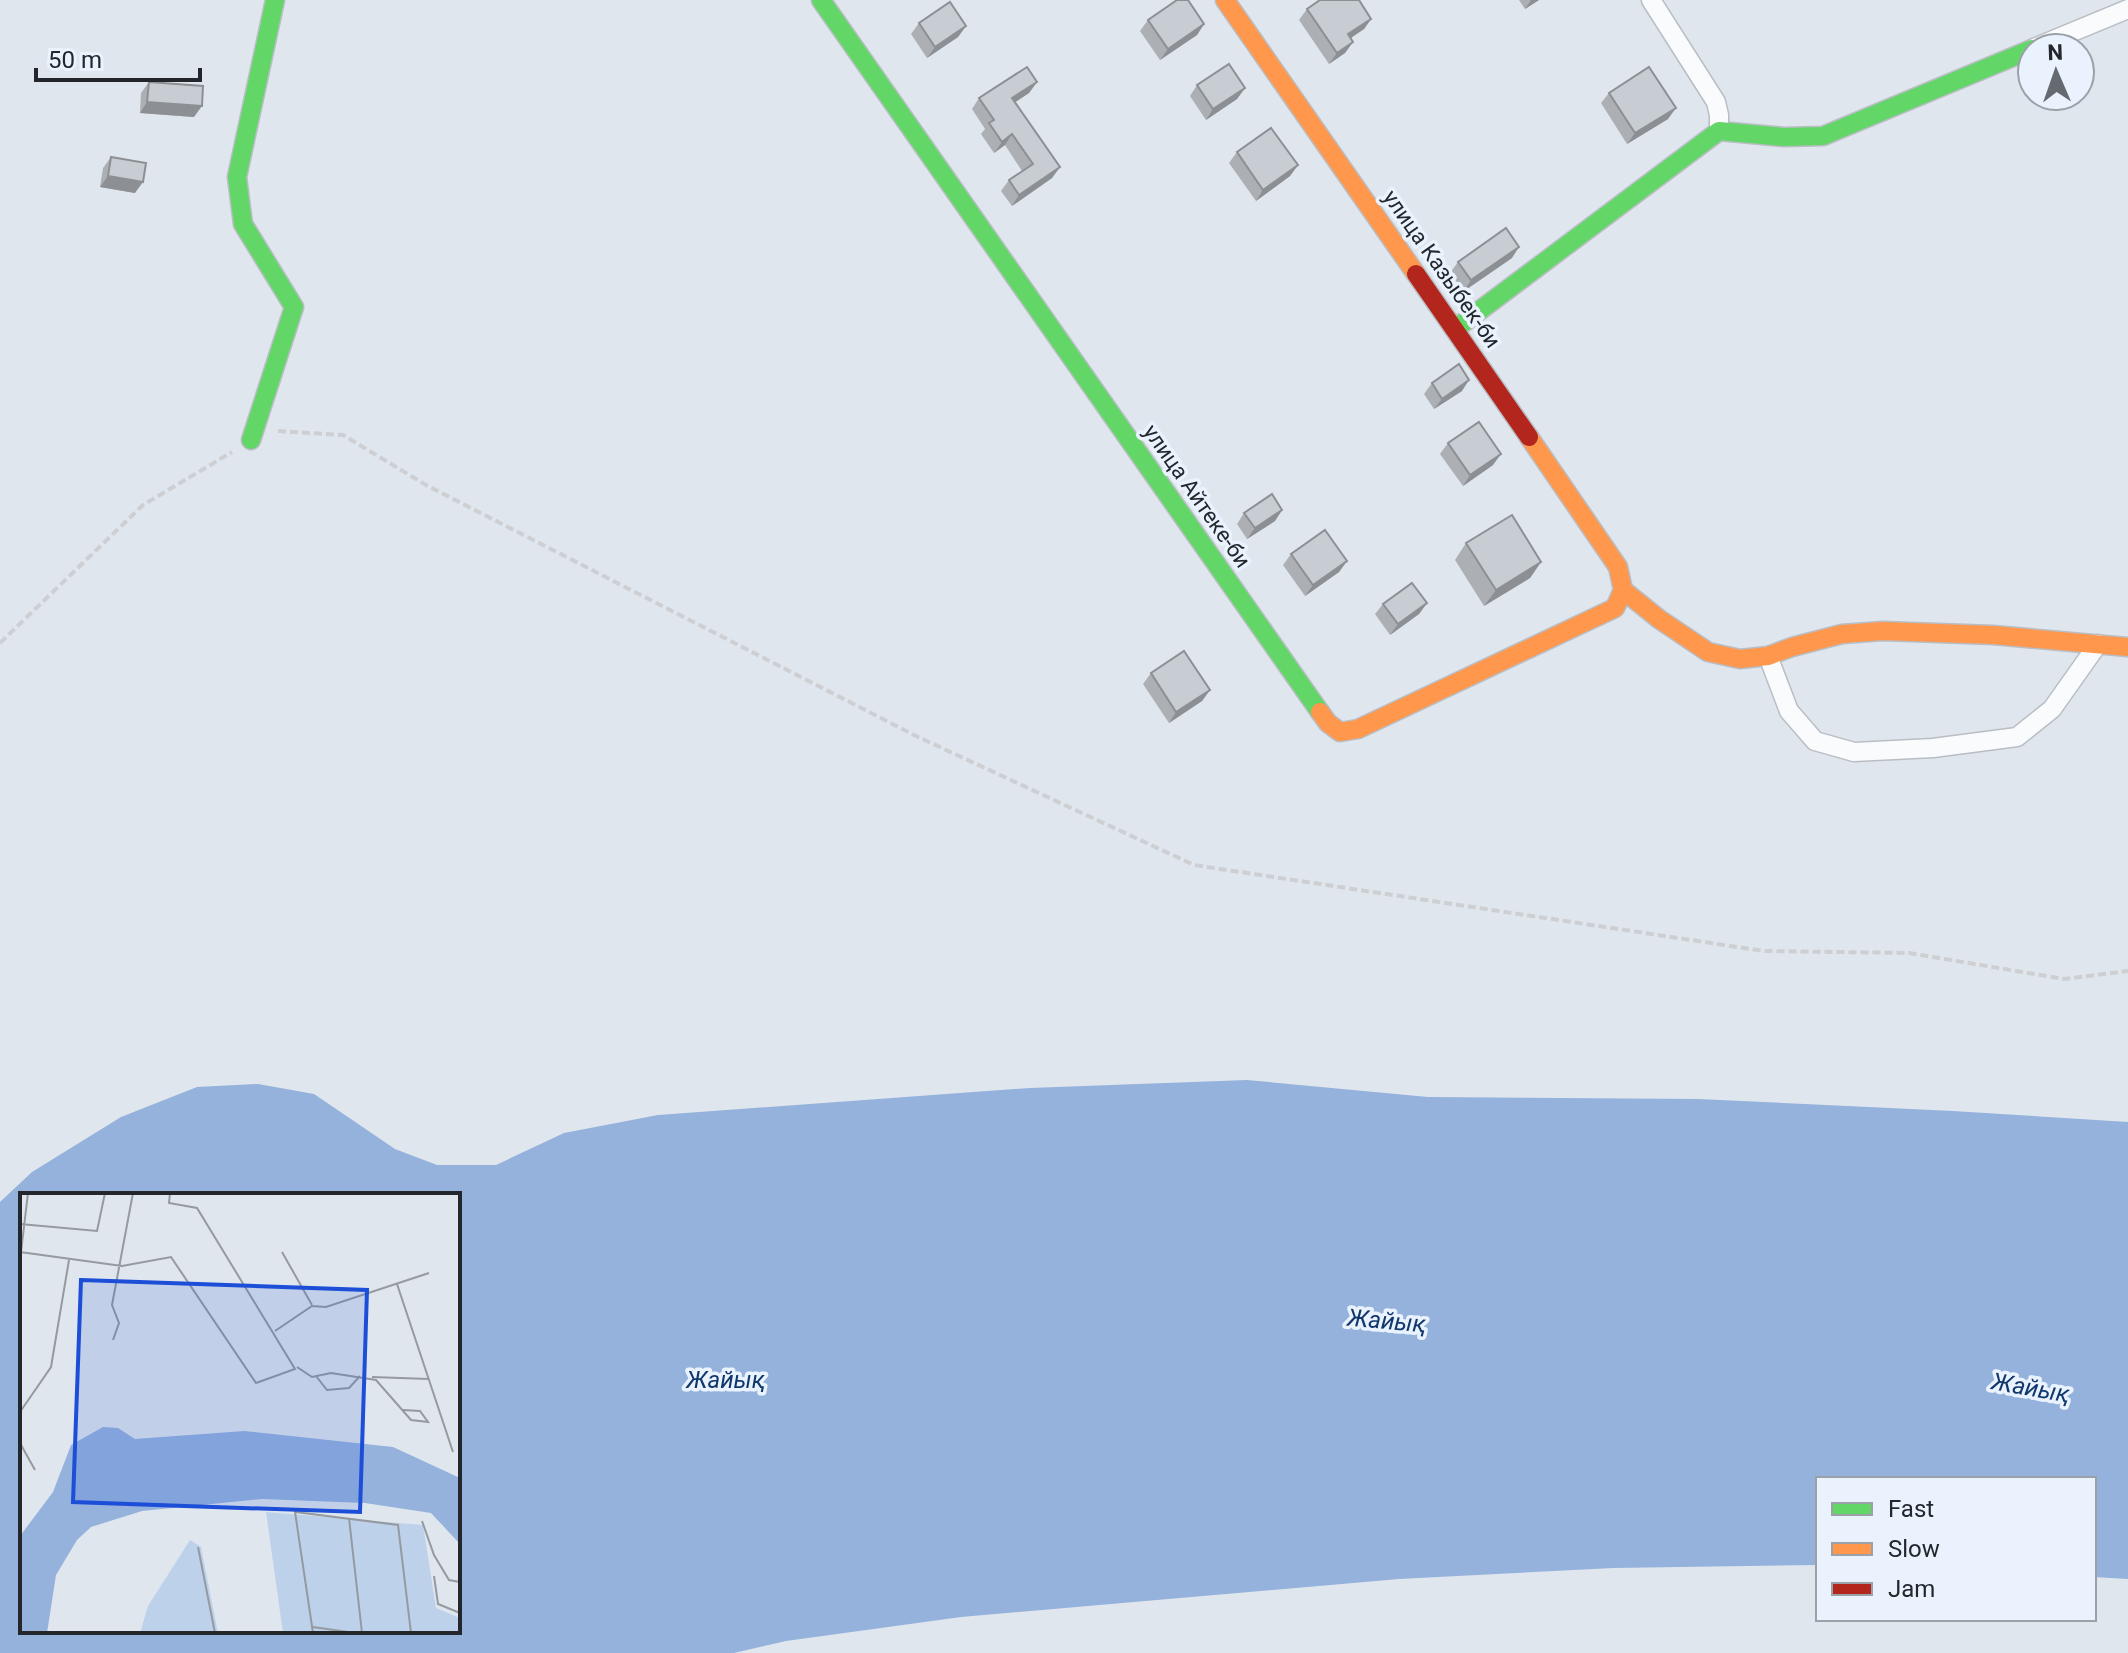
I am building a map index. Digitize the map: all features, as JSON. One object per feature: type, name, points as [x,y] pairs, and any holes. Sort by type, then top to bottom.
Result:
[{"type":"street","points":[[251,440],[294,307],[243,224],[237,177],[275,0]]},
{"type":"street","name":"улица Айтеке-би","points":[[821,0],[1328,723],[1340,732],[1358,729],[1615,608],[1623,590]]},
{"type":"street","name":"улица Казыбек-би","points":[[1225,0],[1618,567],[1623,590]]},
{"type":"street","points":[[1651,0],[1716,102],[1719,131]]},
{"type":"street","points":[[2072,32],[2128,9]]},
{"type":"street","points":[[1455,329],[1719,131],[1802,139],[1823,136],[2016,55]]},
{"type":"street","points":[[1623,590],[1708,652],[1740,659],[1768,656],[1842,634],[1883,631],[1993,635],[2128,647]]},
{"type":"street","points":[[1768,656],[1789,711],[1815,741],[1854,752],[1933,748],[2017,737],[2052,709],[2098,644]]},
{"type":"path","points":[[0,643],[143,505],[267,430],[343,435],[426,485],[902,729],[1194,865],[1764,951],[1909,953],[2064,979],[2128,971]]},
{"type":"water","name":"Жайық","points":[[1247,1080],[1428,1097],[1698,1099],[2128,1122],[2128,1579],[2096,1577],[2096,1477],[1816,1477],[1816,1565],[1613,1568],[1399,1579],[961,1617],[786,1641],[734,1653],[0,1653],[0,1202],[32,1172],[121,1117],[197,1087],[258,1084],[314,1094],[395,1149],[437,1165],[496,1165],[564,1133],[658,1115],[1030,1088]]},
{"type":"building","points":[[1177,0],[1188,0],[1204,24],[1168,49],[1148,20]]},
{"type":"building","points":[[1320,0],[1359,0],[1371,19],[1348,34],[1353,42],[1337,53],[1307,9]]},
{"type":"building","points":[[950,2],[966,26],[935,47],[919,23]]},
{"type":"building","points":[[1229,64],[1245,88],[1213,109],[1197,85]]},
{"type":"building","points":[[1027,67],[1037,82],[1012,98],[1060,167],[1019,195],[1009,180],[1033,164],[1012,134],[1002,142],[989,123],[994,120],[979,98]]},
{"type":"building","points":[[1649,67],[1676,108],[1635,133],[1609,93]]},
{"type":"building","points":[[149,82],[203,86],[202,106],[147,102]]},
{"type":"building","points":[[1271,128],[1298,165],[1263,190],[1237,152]]},
{"type":"building","points":[[111,157],[146,163],[143,182],[108,176]]},
{"type":"building","points":[[1506,228],[1519,247],[1471,280],[1458,262]]},
{"type":"building","points":[[1459,364],[1469,380],[1442,399],[1432,383]]},
{"type":"building","points":[[1479,422],[1501,454],[1470,475],[1448,443]]},
{"type":"building","points":[[1272,494],[1282,510],[1255,528],[1244,513]]},
{"type":"building","points":[[1512,515],[1541,562],[1496,590],[1466,543]]},
{"type":"building","points":[[1325,530],[1347,561],[1313,585],[1291,554]]},
{"type":"building","points":[[1412,583],[1427,603],[1398,624],[1383,604]]},
{"type":"building","points":[[1184,651],[1210,690],[1176,712],[1151,673]]},
{"type":"traffic: fast","points":[[251,440],[294,307],[243,224],[237,177],[275,0]]},
{"type":"traffic: fast","points":[[821,0],[1320,712]]},
{"type":"traffic: fast","points":[[1455,329],[1719,131],[1784,137],[1823,136],[2016,56]]},
{"type":"traffic: slow","points":[[1225,0],[1416,274]]},
{"type":"traffic: slow","points":[[1320,712],[1340,732],[1358,729],[1615,608],[1623,590],[1618,567],[1529,437]]},
{"type":"traffic: slow","points":[[1623,590],[1708,652],[1740,659],[1768,656],[1842,634],[1883,631],[1993,635],[2128,647]]},
{"type":"traffic: jam","points":[[1416,274],[1529,437]]}]
